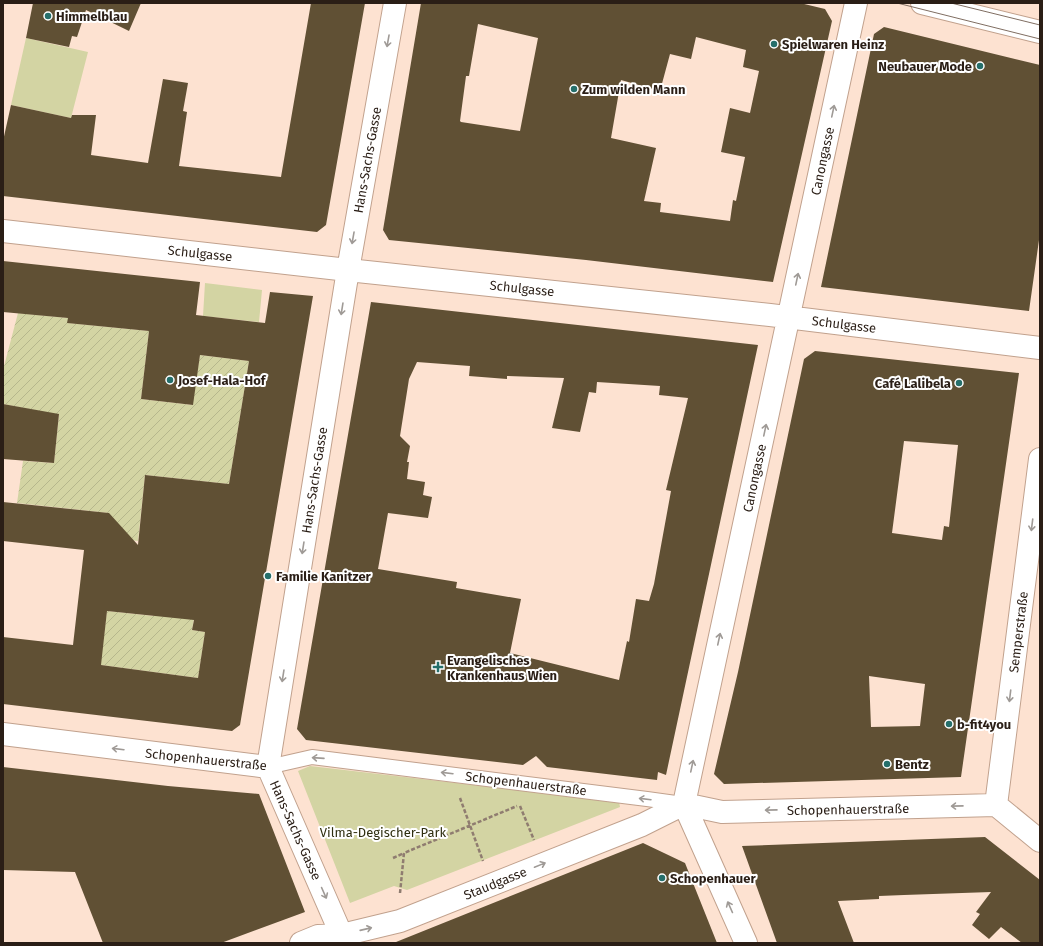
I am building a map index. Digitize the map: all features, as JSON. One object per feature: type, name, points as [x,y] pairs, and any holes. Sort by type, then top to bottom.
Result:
[{"type":"street","name":"Hans-Sachs-Gasse","points":[[344,939],[268,767],[348,270],[395,3]]},
{"type":"street","name":"Canongasse","points":[[684,804],[856,3]]},
{"type":"street","points":[[922,3],[1040,32]]},
{"type":"street","name":"Schulgasse","points":[[3,231],[348,270],[789,317],[1040,348]]},
{"type":"street","name":"Semperstraße","points":[[996,805],[1040,458]]},
{"type":"street","name":"Schopenhauerstraße","points":[[3,734],[268,767]]},
{"type":"street","points":[[684,804],[746,943]]},
{"type":"street","name":"Schopenhauerstraße","points":[[684,804],[722,812],[996,805]]},
{"type":"street","name":"Staudgasse","points":[[301,943],[318,936],[344,939],[400,921],[642,824],[684,804]]},
{"type":"street","points":[[996,805],[1040,841]]},
{"type":"lane","name":"Schopenhauerstraße","points":[[268,767],[312,757],[684,804]]},
{"type":"path","points":[[450,774],[484,864]]},
{"type":"path","points":[[392,858],[520,804],[536,845]]},
{"type":"path","points":[[400,898],[404,853]]},
{"type":"green space","points":[[26,38],[88,52],[71,118],[11,105]]},
{"type":"green space","points":[[205,283],[262,290],[259,322],[203,316]]},
{"type":"green space","points":[[18,313],[68,318],[68,323],[149,331],[141,399],[192,405],[200,355],[249,361],[229,484],[145,475],[138,541],[113,538],[109,513],[17,503],[23,461],[54,463],[59,415],[3,404],[3,370]]},
{"type":"green space","points":[[203,566],[192,630],[205,632],[198,678],[71,661],[102,650],[107,611],[153,616]]},
{"type":"green space","name":"Vilma-Degischer-Park","points":[[310,766],[619,802],[620,807],[407,890],[394,886],[350,903],[298,771]]},
{"type":"building","points":[[33,3],[141,3],[129,31],[86,10],[77,37],[72,36],[69,47],[26,38]]},
{"type":"building","points":[[311,3],[365,3],[326,225],[317,232],[3,196],[3,141],[11,105],[71,118],[72,115],[96,115],[91,155],[148,163],[163,79],[188,83],[183,111],[187,112],[179,166],[281,177]]},
{"type":"building","points":[[421,3],[800,3],[825,9],[832,21],[773,282],[586,260],[389,240],[383,230]],"holes":[[[478,24],[538,38],[520,131],[460,121],[466,76],[469,76]],[[696,37],[746,50],[743,67],[759,71],[750,113],[730,108],[721,152],[745,157],[736,201],[733,200],[730,221],[660,212],[661,203],[644,201],[656,148],[611,138],[621,80],[660,91],[670,54],[691,59]]]},
{"type":"building","points":[[884,27],[1040,65],[1040,233],[1029,311],[821,287],[874,34]]},
{"type":"building","points":[[3,261],[200,282],[196,315],[265,323],[270,292],[313,296],[240,725],[232,731],[3,704],[3,637],[73,645],[84,550],[3,541],[3,502],[109,513],[138,545],[145,475],[229,484],[249,361],[200,355],[193,405],[141,399],[149,331],[67,323],[68,318],[3,312]],"holes":[[[107,611],[194,620],[192,630],[205,632],[198,678],[101,665]]]},
{"type":"building","points":[[371,302],[758,345],[666,775],[658,772],[657,780],[547,767],[536,756],[523,765],[306,740],[297,729]],"holes":[[[417,362],[470,366],[469,376],[507,379],[507,376],[564,378],[552,428],[580,432],[589,392],[596,393],[597,382],[660,386],[659,395],[688,398],[666,490],[671,491],[654,584],[649,601],[636,599],[629,642],[627,641],[619,680],[510,653],[521,599],[456,588],[457,582],[378,569],[388,513],[428,518],[432,497],[423,495],[425,482],[407,479],[409,462],[407,462],[410,446],[400,436],[409,379]]]},
{"type":"building","points":[[815,351],[1019,373],[961,777],[724,784],[714,774],[738,672],[804,359]],"holes":[[[904,441],[958,445],[949,527],[944,526],[942,540],[892,533]],[[869,676],[925,684],[920,726],[871,727]]]},
{"type":"building","points":[[3,404],[59,414],[54,463],[3,459]]},
{"type":"building","points":[[3,767],[168,786],[259,794],[305,912],[221,943],[103,943],[75,872],[3,870]]},
{"type":"building","points":[[985,837],[1040,880],[1040,943],[1022,943],[1001,927],[989,939],[972,925],[980,914],[976,912],[991,892],[879,896],[879,899],[838,901],[854,943],[777,943],[742,846]]},
{"type":"building","points":[[643,843],[685,863],[717,943],[396,943],[396,942]]},
{"type":"tram line","points":[[897,3],[1040,39]]},
{"type":"tram line","points":[[951,3],[1040,25]]},
{"type":"place","name":"Himmelblau","points":[[48,16]]},
{"type":"place","name":"Spielwaren Heinz","points":[[774,44]]},
{"type":"place","name":"Neubauer Mode","points":[[980,66]]},
{"type":"place","name":"Zum wilden Mann","points":[[574,89]]},
{"type":"place","name":"Josef-Hala-Hof","points":[[170,380]]},
{"type":"place","name":"Café Lalibela","points":[[959,383]]},
{"type":"place","name":"Familie Kanitzer","points":[[268,576]]},
{"type":"place","name":"Evangelisches Krankenhaus Wien","points":[[438,667]]},
{"type":"place","name":"b-fit4you","points":[[949,724]]},
{"type":"place","name":"Bentz","points":[[887,764]]},
{"type":"place","name":"Schopenhauer","points":[[662,878]]}]
